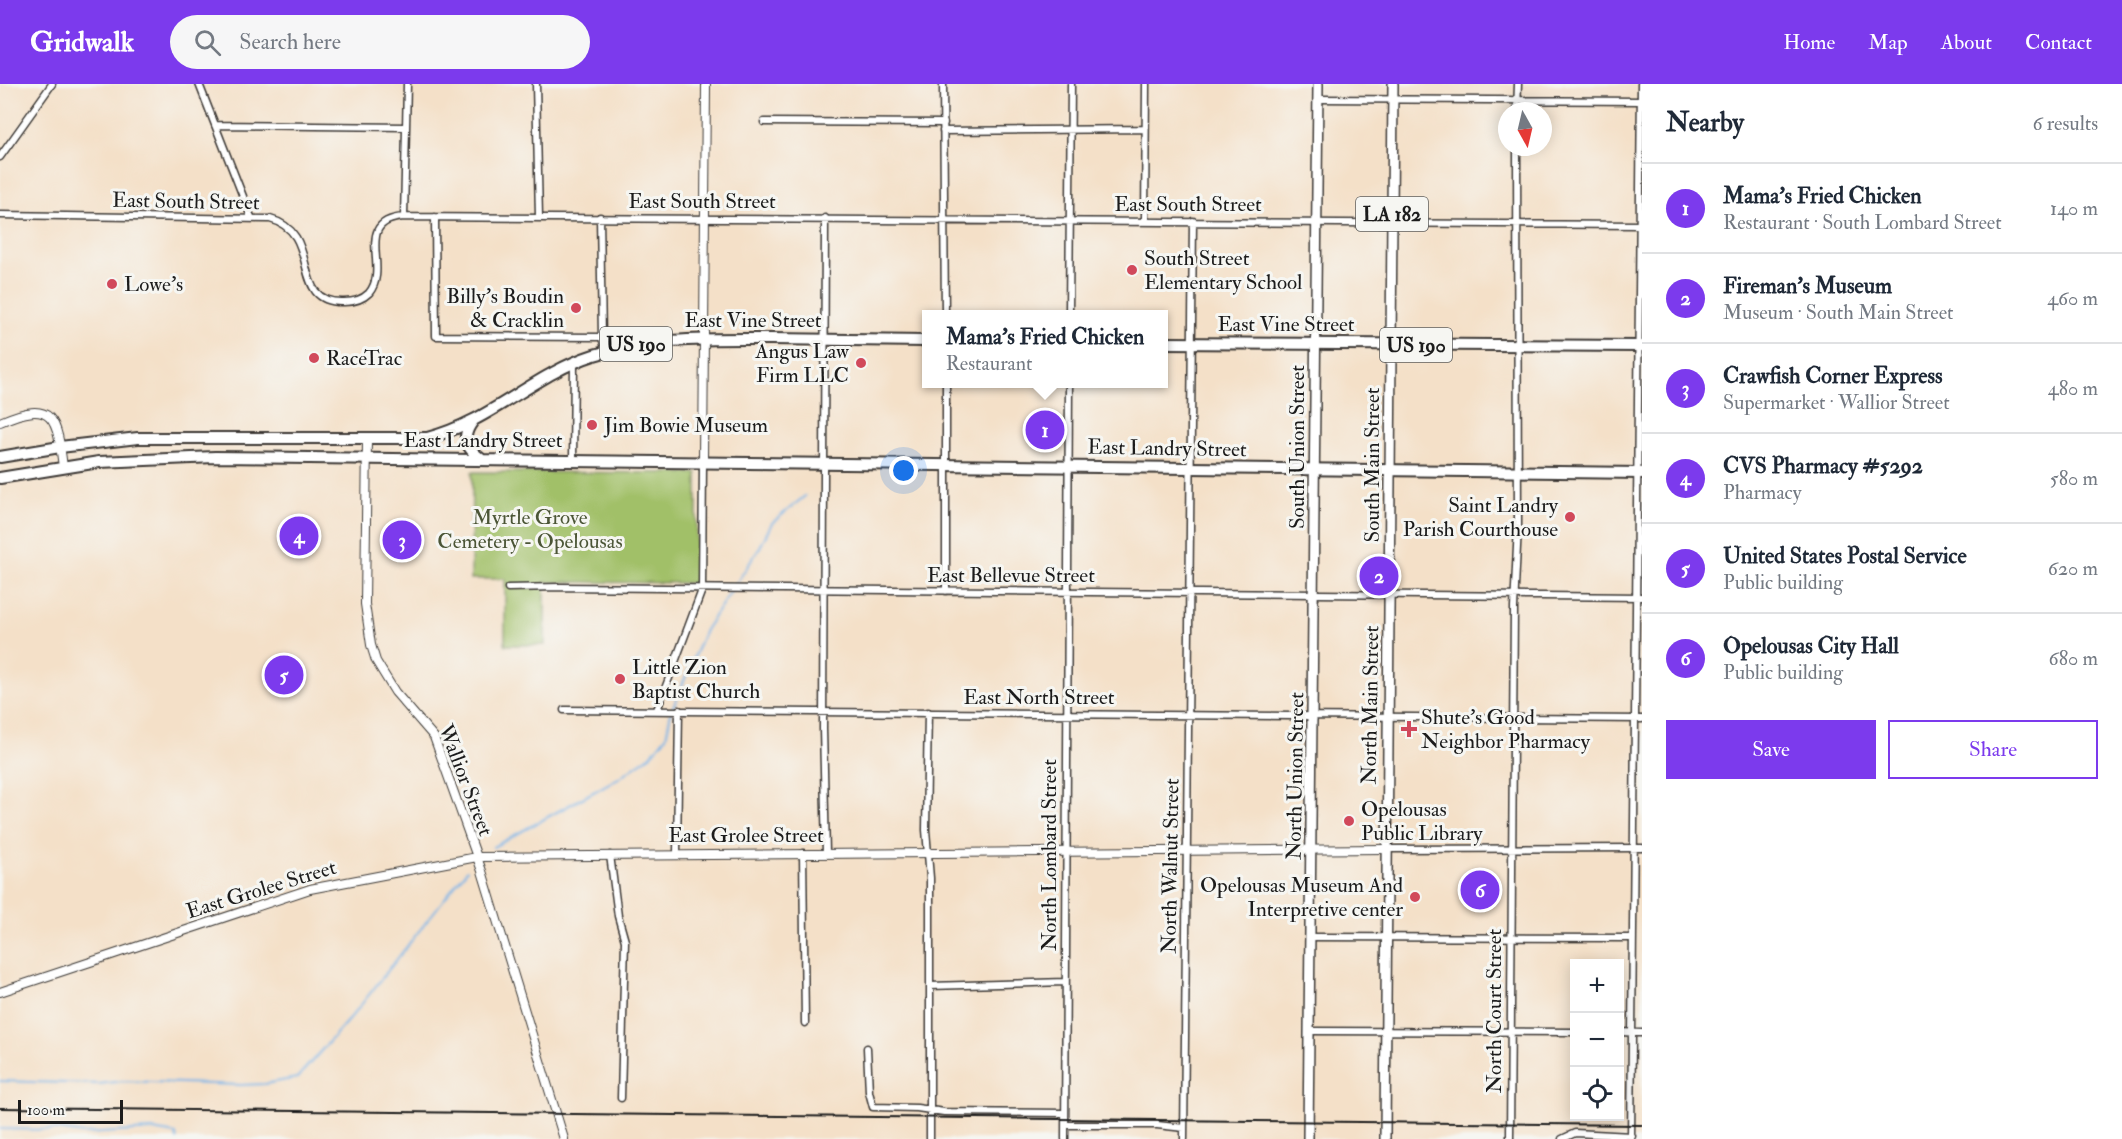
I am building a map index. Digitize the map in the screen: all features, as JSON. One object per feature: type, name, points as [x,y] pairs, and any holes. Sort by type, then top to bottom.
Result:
[{"type":"highway","name":"East Vine Street","points":[[60,447],[175,437],[427,438],[454,431],[546,376],[574,363],[606,352],[654,341],[704,339],[922,341]]},
{"type":"highway","name":"East Vine Street","points":[[1168,343],[1516,345]]},
{"type":"highway","name":"US 190","points":[[1516,345],[1640,346]]},
{"type":"highway","points":[[473,421],[467,430],[465,440],[470,450],[481,459]]},
{"type":"highway","name":"US 190","points":[[0,458],[60,447]]},
{"type":"highway","name":"East Landry Street","points":[[0,478],[63,467],[174,457],[1639,473]]},
{"type":"main road","name":"South Union Street","points":[[1314,593],[1318,84]]},
{"type":"main road","name":"South Main Street","points":[[1389,595],[1393,84]]},
{"type":"main road","name":"North Union Street","points":[[1308,1139],[1314,593]]},
{"type":"main road","name":"North Main Street","points":[[1385,1139],[1389,595]]},
{"type":"street","points":[[0,158],[52,84]]},
{"type":"street","points":[[199,84],[251,218]]},
{"type":"street","points":[[404,217],[407,84]]},
{"type":"street","points":[[536,84],[539,217]]},
{"type":"street","points":[[657,710],[702,590],[706,84]]},
{"type":"street","points":[[943,84],[945,310]]},
{"type":"street","points":[[1069,310],[1071,84]]},
{"type":"street","points":[[1145,220],[1146,84]]},
{"type":"street","points":[[1517,100],[1518,84]]},
{"type":"street","points":[[1562,1139],[1575,1133],[1631,1138],[1633,849],[1638,719],[1641,84]]},
{"type":"street","points":[[1318,99],[1641,102]]},
{"type":"street","points":[[764,122],[944,123]]},
{"type":"street","points":[[215,125],[406,127]]},
{"type":"street","points":[[943,131],[1145,129]]},
{"type":"street","name":"North Court Street","points":[[1510,1139],[1513,718],[1518,526],[1516,471],[1517,156]]},
{"type":"street","name":"East South Street","points":[[0,215],[251,218],[278,221],[293,231],[301,247],[313,290],[328,301],[346,302],[363,298],[374,284],[375,240],[382,223],[391,218],[404,217],[1193,220],[1641,225]]},
{"type":"street","points":[[435,217],[436,336],[602,338]]},
{"type":"street","points":[[600,217],[602,338],[606,352]]},
{"type":"street","points":[[825,218],[823,591],[826,853]]},
{"type":"street","name":"North Walnut Street","points":[[1185,1139],[1193,220]]},
{"type":"street","points":[[573,460],[574,363]]},
{"type":"street","points":[[946,388],[946,591]]},
{"type":"street","name":"North Lombard Street","points":[[1065,1139],[1069,388]]},
{"type":"street","points":[[0,422],[26,412],[43,413],[56,424],[63,467]]},
{"type":"street","name":"Wallior Street","points":[[367,439],[365,604],[370,645],[376,662],[394,692],[434,737],[477,857],[564,1139]]},
{"type":"street","name":"East Bellevue Street","points":[[508,588],[1639,597]]},
{"type":"street","name":"East North Street","points":[[564,710],[1638,719]]},
{"type":"street","points":[[674,710],[677,854]]},
{"type":"street","points":[[928,712],[930,1139]]},
{"type":"street","name":"East Grolee Street","points":[[0,992],[310,890],[477,857],[1066,850],[1642,848]]},
{"type":"street","points":[[803,853],[805,1023]]},
{"type":"street","points":[[610,855],[618,916],[625,941],[621,1098]]},
{"type":"street","points":[[1311,937],[1633,938]]},
{"type":"street","points":[[930,986],[1065,982]]},
{"type":"street","points":[[1310,1031],[1570,1032]]},
{"type":"street","points":[[1624,1032],[1642,1033]]},
{"type":"street","points":[[867,1048],[869,1098],[873,1107],[1184,1128]]},
{"type":"green space","name":"Myrtle Grove Cemetery - Opelousas","points":[[472,472],[697,473],[697,583],[545,582],[545,645],[505,645],[505,579],[471,579]]},
{"type":"waterway","points":[[493,847],[617,779],[651,755],[666,737],[671,712],[705,630],[759,549],[772,523],[805,496]]},
{"type":"waterway","points":[[0,1081],[99,1084],[123,1081],[241,1085],[265,1084],[297,1078],[357,1010],[467,870]]},
{"type":"waterway","points":[[0,1129],[58,1130],[83,1134],[152,1130],[176,1134],[177,1139]]},
{"type":"railway","points":[[0,1108],[1642,1125]]},
{"type":"place","name":"South Street Elementary School","points":[[1132,270]]},
{"type":"place","name":"Lowe's","points":[[112,284]]},
{"type":"place","name":"Billy's Boudin & Cracklin","points":[[576,308]]},
{"type":"place","name":"RaceTrac","points":[[314,358]]},
{"type":"place","name":"Angus Law Firm LLC","points":[[861,363]]},
{"type":"place","name":"Jim Bowie Museum","points":[[592,425]]},
{"type":"place","name":"Mama's Fried Chicken","points":[[1045,430]]},
{"type":"place","name":"Saint Landry Parish Courthouse","points":[[1570,517]]},
{"type":"place","name":"CVS Pharmacy #5292","points":[[299,536]]},
{"type":"place","name":"Crawfish Corner Express","points":[[402,540]]},
{"type":"place","name":"Fireman's Museum","points":[[1379,576]]},
{"type":"place","name":"United States Postal Service","points":[[284,675]]},
{"type":"place","name":"Little Zion Baptist Church","points":[[620,679]]},
{"type":"place","name":"Shute's Good Neighbor Pharmacy","points":[[1409,729]]},
{"type":"place","name":"Opelousas Public Library","points":[[1349,821]]},
{"type":"place","name":"Opelousas City Hall","points":[[1480,890]]},
{"type":"place","name":"Opelousas Museum And Interpretive center","points":[[1415,897]]}]
